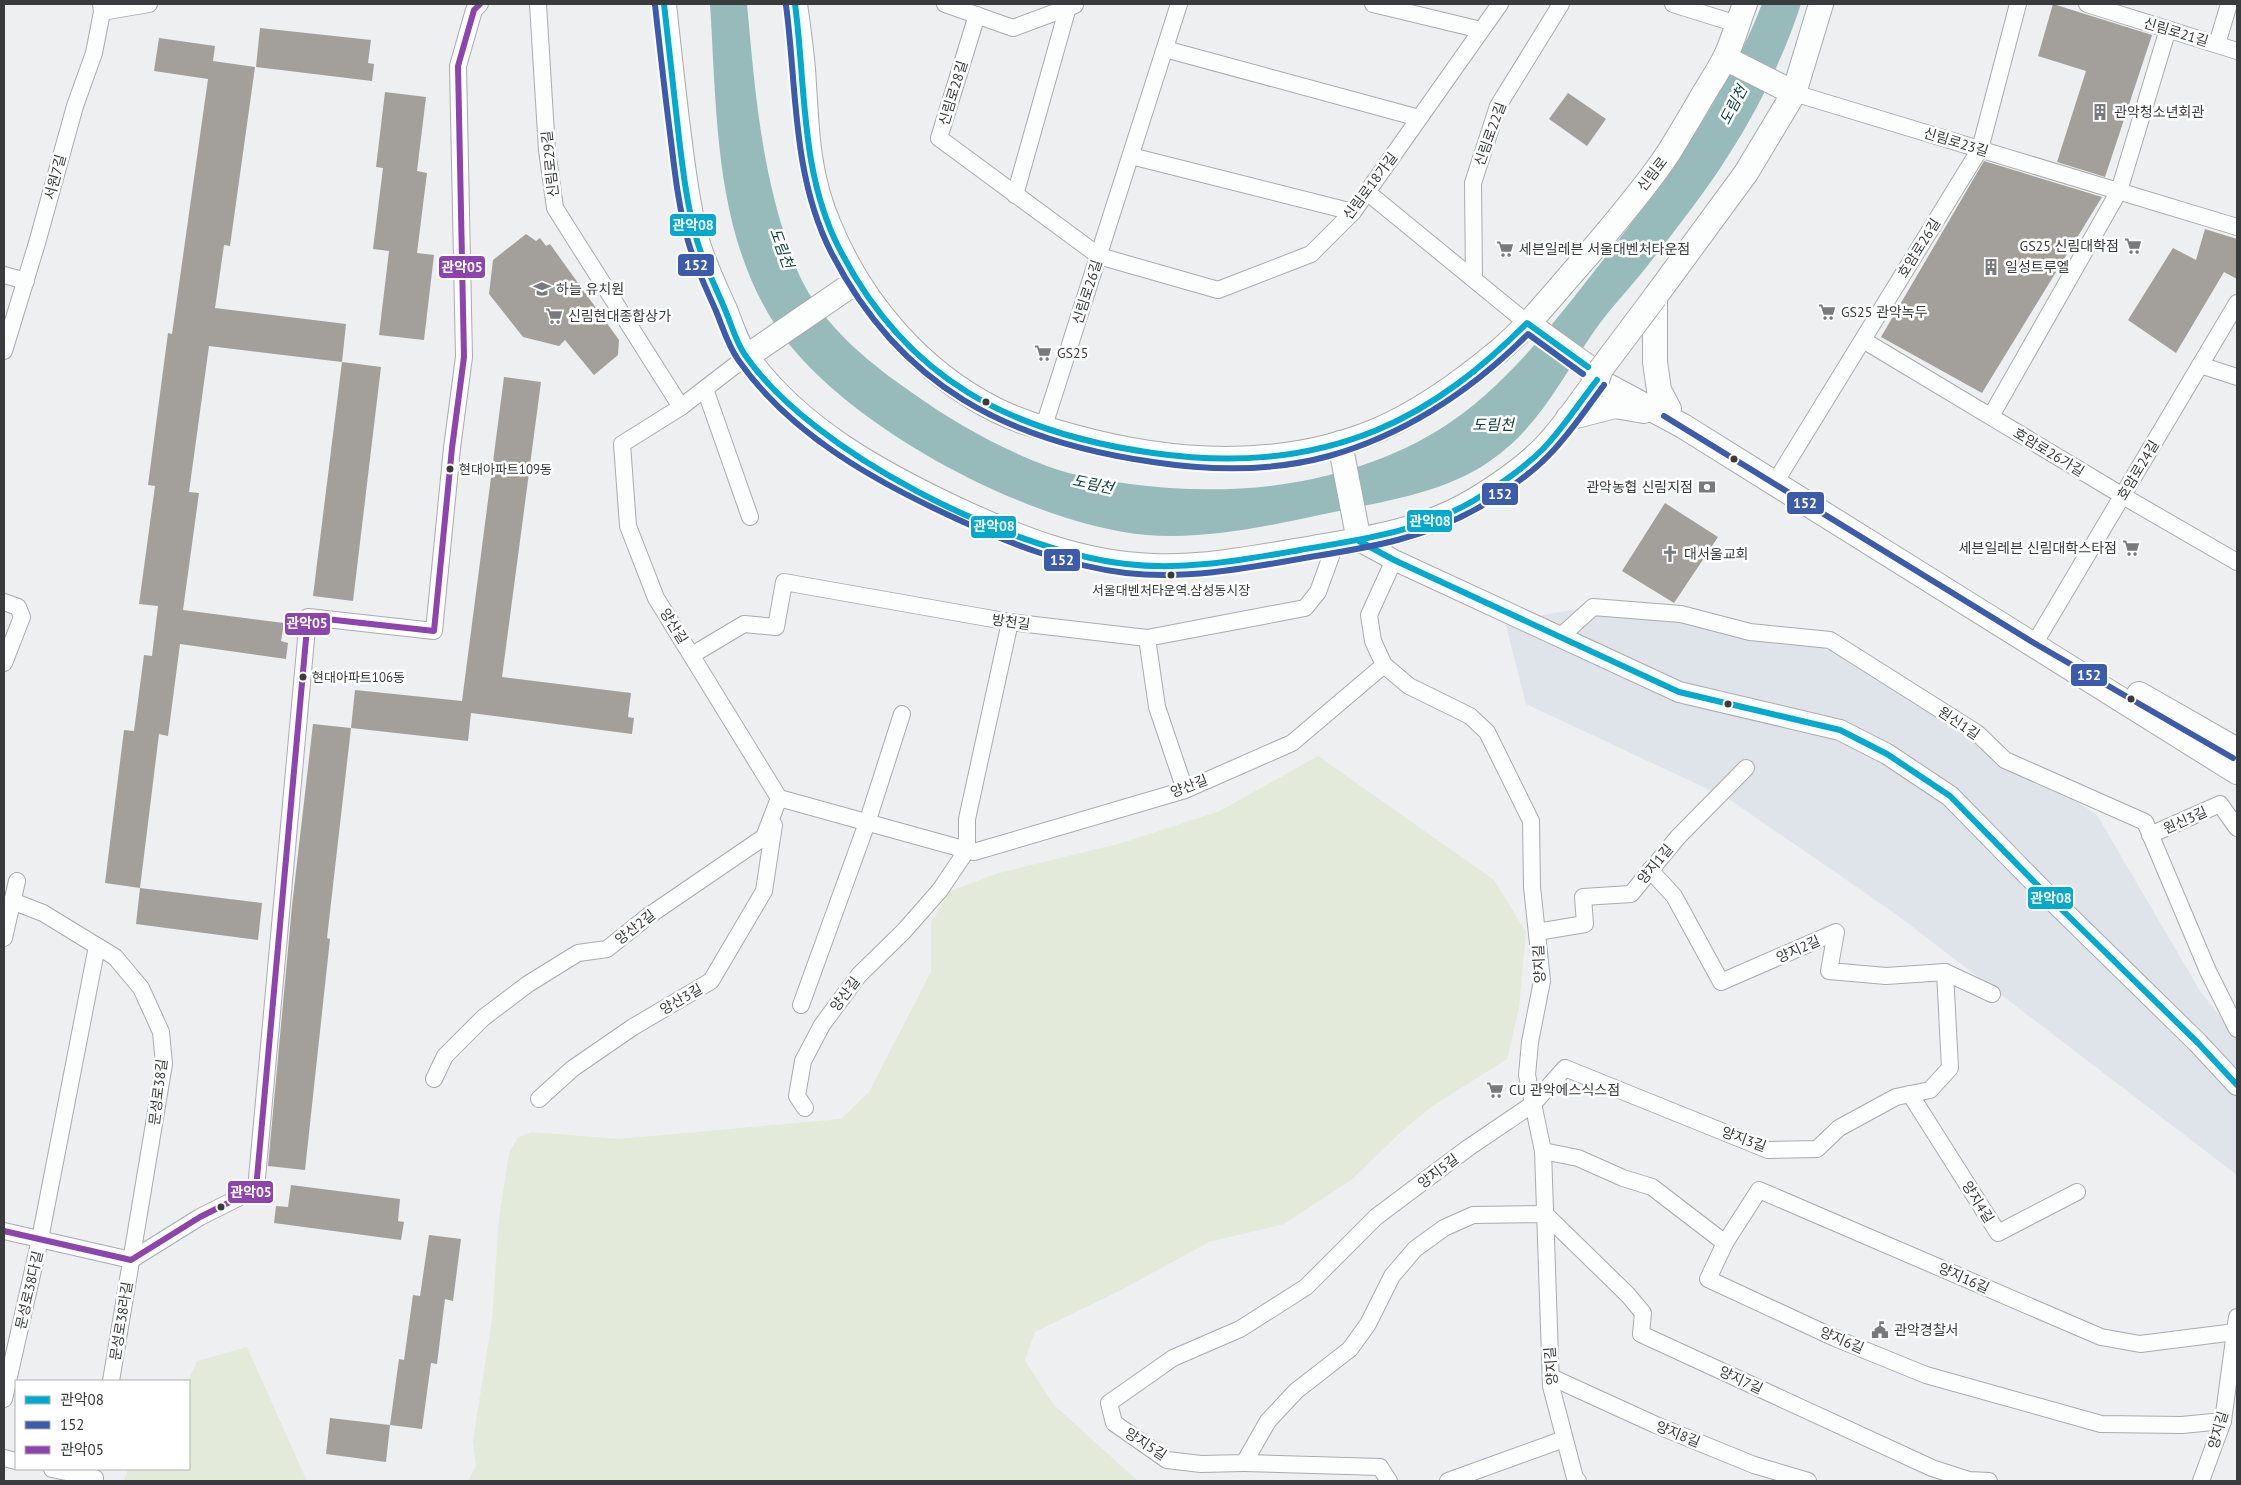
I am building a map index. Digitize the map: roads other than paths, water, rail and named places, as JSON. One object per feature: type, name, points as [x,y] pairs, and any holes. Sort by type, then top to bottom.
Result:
[{"type":"main road","points":[[664,4],[686,186],[696,237],[709,274],[746,357],[768,383],[829,438],[868,464],[931,497],[1035,544],[1082,557],[1152,566],[1232,562],[1359,541],[1443,516],[1474,501],[1528,463],[1553,438],[1568,418],[1591,369],[1655,297],[1746,173],[1794,93],[1821,4]]},
{"type":"main road","name":"신림로","points":[[795,4],[802,65],[808,156],[817,194],[830,228],[857,280],[892,328],[916,354],[951,382],[996,410],[1043,429],[1102,444],[1156,454],[1217,459],[1274,458],[1340,443],[1379,430],[1442,394],[1530,326],[1667,155],[1728,60],[1741,14]]},
{"type":"main road","points":[[1728,60],[1794,93]]},
{"type":"main road","points":[[746,357],[857,280]]},
{"type":"main road","points":[[1655,297],[1655,354],[1659,390],[1667,412]]},
{"type":"main road","points":[[1530,326],[1591,369],[1780,476],[2039,636],[2237,750]]},
{"type":"main road","points":[[1568,418],[1616,406],[1667,412],[2237,772]]},
{"type":"main road","points":[[1340,443],[1359,541]]},
{"type":"street","points":[[102,8],[148,4]]},
{"type":"street","points":[[4,1231],[131,1260],[200,1217],[256,1189],[308,617],[434,631],[452,448],[464,357],[458,66],[474,10],[480,4]]},
{"type":"street","name":"신림로29길","points":[[538,4],[547,150],[555,208],[681,407]]},
{"type":"street","points":[[945,4],[1014,28],[1073,6]]},
{"type":"street","name":"신림로26길","points":[[1043,429],[1179,4]]},
{"type":"street","points":[[1373,4],[1481,30]]},
{"type":"street","name":"신림로18가길","points":[[1098,256],[1218,290],[1311,254],[1353,212],[1500,4]]},
{"type":"street","name":"신림로22길","points":[[1474,279],[1473,183],[1498,106],[1561,4]]},
{"type":"street","points":[[1673,4],[1741,14]]},
{"type":"street","name":"호암로26길","points":[[1780,476],[1980,149],[2018,4]]},
{"type":"street","name":"신림로21길","points":[[2087,4],[2116,8],[2168,29],[2237,50]]},
{"type":"street","points":[[2217,44],[2229,4]]},
{"type":"street","points":[[1015,195],[1073,6]]},
{"type":"street","name":"서원7길","points":[[4,351],[26,281],[75,106],[94,52],[102,8]]},
{"type":"street","name":"신림로28길","points":[[977,15],[939,138],[1098,256]]},
{"type":"street","points":[[1991,416],[2120,191],[2168,29]]},
{"type":"street","points":[[1165,49],[1419,118]]},
{"type":"street","name":"신림로23길","points":[[1794,93],[2237,227]]},
{"type":"street","points":[[1131,156],[1353,212]]},
{"type":"street","points":[[1367,192],[1530,326]]},
{"type":"street","points":[[4,275],[26,281]]},
{"type":"street","name":"호암로24길","points":[[2039,636],[2237,303]]},
{"type":"street","name":"호암로26가길","points":[[1863,340],[2237,562]]},
{"type":"street","name":"양산길","points":[[746,357],[681,407],[622,444],[628,526],[656,598],[779,798],[974,852],[1185,790],[1292,743],[1384,665]]},
{"type":"street","points":[[2200,365],[2237,377]]},
{"type":"street","points":[[705,389],[750,517]]},
{"type":"street","points":[[1359,541],[1394,560],[1679,692],[1840,730],[1887,754],[1950,796],[2054,902],[2198,1043],[2237,1085]]},
{"type":"street","name":"방천길","points":[[692,656],[744,624],[776,627],[784,582],[1010,622],[1147,638],[1304,608],[1318,592],[1335,545]]},
{"type":"street","name":"양지길","points":[[1394,560],[1369,615],[1373,642],[1384,665],[1408,686],[1470,716],[1487,732],[1531,821],[1532,888],[1542,981],[1530,1042],[1528,1075],[1543,1151],[1551,1386],[1575,1478],[1578,1481]]},
{"type":"street","points":[[4,663],[22,617],[11,605]]},
{"type":"street","name":"원신1길","points":[[1560,637],[1592,607],[1681,614],[1750,632],[1830,640],[1977,733],[2004,760],[2145,822],[2208,971],[2237,1029]]},
{"type":"street","points":[[967,850],[967,819],[1010,622]]},
{"type":"street","points":[[1147,638],[1157,706],[1185,790]]},
{"type":"street","points":[[801,1005],[867,822],[902,714]]},
{"type":"street","name":"양지1길","points":[[1537,932],[1585,924],[1583,897],[1630,894],[1678,837],[1746,768]]},
{"type":"street","name":"양산2길","points":[[434,1079],[445,1056],[483,1018],[528,984],[578,953],[607,950],[647,917],[764,837],[779,798]]},
{"type":"street","name":"양산3길","points":[[539,1099],[572,1068],[633,1027],[711,981],[764,892],[779,798]]},
{"type":"street","name":"원신3길","points":[[2150,835],[2220,804],[2237,828]]},
{"type":"street","name":"양산길","points":[[805,1108],[797,1096],[803,1062],[822,1025],[859,975],[904,932],[940,890],[967,850]]},
{"type":"street","name":"양지2길","points":[[1650,870],[1674,896],[1721,982],[1836,932],[1830,970],[1886,976],[1945,972],[1992,994]]},
{"type":"street","points":[[4,938],[8,902],[17,881]]},
{"type":"street","name":"문성로38길","points":[[8,902],[43,913],[115,957],[141,988],[161,1032],[164,1064],[131,1260]]},
{"type":"street","points":[[40,1240],[97,946]]},
{"type":"street","name":"양지3길","points":[[1533,1104],[1565,1068],[1768,1150],[1816,1149],[1839,1128],[1896,1096],[1930,1090],[1950,1068],[1945,972]]},
{"type":"street","name":"양지4길","points":[[1910,1094],[1998,1233],[2077,1192]]},
{"type":"street","name":"양지5길","points":[[1244,1463],[1200,1464],[1167,1460],[1114,1423],[1109,1402],[1173,1358],[1240,1329],[1306,1287],[1376,1217],[1468,1148],[1533,1104]]},
{"type":"street","points":[[1543,1151],[1578,1158],[1623,1178],[1652,1187],[1725,1243]]},
{"type":"street","name":"양지16길","points":[[1725,1243],[1759,1190],[2101,1337],[2140,1344],[2236,1334]]},
{"type":"street","points":[[1389,1481],[1380,1467],[1244,1463],[1268,1421],[1296,1391],[1350,1349],[1368,1324],[1392,1276],[1415,1249],[1444,1228],[1473,1215],[1545,1214]]},
{"type":"street","name":"양지7길","points":[[1545,1214],[1628,1295],[1643,1313],[1641,1334],[1932,1468],[1970,1480],[1990,1481]]},
{"type":"street","name":"문성로38다길","points":[[4,1399],[40,1240]]},
{"type":"street","name":"양지6길","points":[[1725,1243],[1708,1279],[1835,1338],[1926,1375],[2101,1424],[2182,1425],[2223,1420]]},
{"type":"street","name":"문성로38라길","points":[[111,1380],[131,1260]]},
{"type":"street","name":"양지길","points":[[2201,1481],[2223,1420],[2236,1334]]},
{"type":"street","name":"양지8길","points":[[1551,1377],[1656,1425],[1786,1478],[1808,1481]]},
{"type":"street","points":[[1448,1481],[1564,1439]]},
{"type":"street","points":[[58,1470],[95,1476]]},
{"type":"water","name":"도림천","points":[[710,4],[747,4],[759,119],[769,176],[784,233],[797,270],[807,290],[828,320],[853,347],[896,382],[943,414],[994,443],[1029,459],[1067,472],[1098,479],[1170,488],[1209,489],[1249,488],[1288,483],[1327,476],[1365,464],[1402,450],[1437,431],[1481,399],[1501,381],[1538,341],[1663,181],[1708,113],[1746,41],[1762,4],[1801,4],[1787,43],[1769,82],[1750,120],[1719,170],[1669,238],[1601,322],[1549,401],[1522,434],[1507,448],[1473,472],[1417,494],[1267,526],[1219,533],[1171,536],[1147,535],[1100,527],[1048,512],[994,490],[940,463],[889,431],[842,397],[803,360],[774,323],[754,287],[740,249],[729,209],[718,127]]},
{"type":"place","name":"관악청소년회관","points":[[2100,112]]},
{"type":"place","name":"GS25 신림대학점","points":[[2133,246]]},
{"type":"place","name":"세븐일레븐 서울대벤처타운점","points":[[1505,249]]},
{"type":"place","name":"일성트루엘","points":[[1991,267]]},
{"type":"place","name":"하늘 유치원","points":[[542,289]]},
{"type":"place","name":"GS25 관악녹두","points":[[1827,312]]},
{"type":"place","name":"신림현대종합상가","points":[[554,316]]},
{"type":"place","name":"GS25","points":[[1043,353]]},
{"type":"place","name":"현대아파트109동","points":[[450,469]]},
{"type":"place","name":"관악농협 신림지점","points":[[1707,487]]},
{"type":"place","name":"세븐일레븐 신림대학스타점","points":[[2131,548]]},
{"type":"place","name":"대서울교회","points":[[1670,554]]},
{"type":"place","name":"서울대벤처타운역.삼성동시장","points":[[1171,575]]},
{"type":"place","name":"현대아파트106동","points":[[303,677]]},
{"type":"place","name":"CU 관악에스식스점","points":[[1495,1090]]},
{"type":"place","name":"관악경찰서","points":[[1880,1330]]}]
